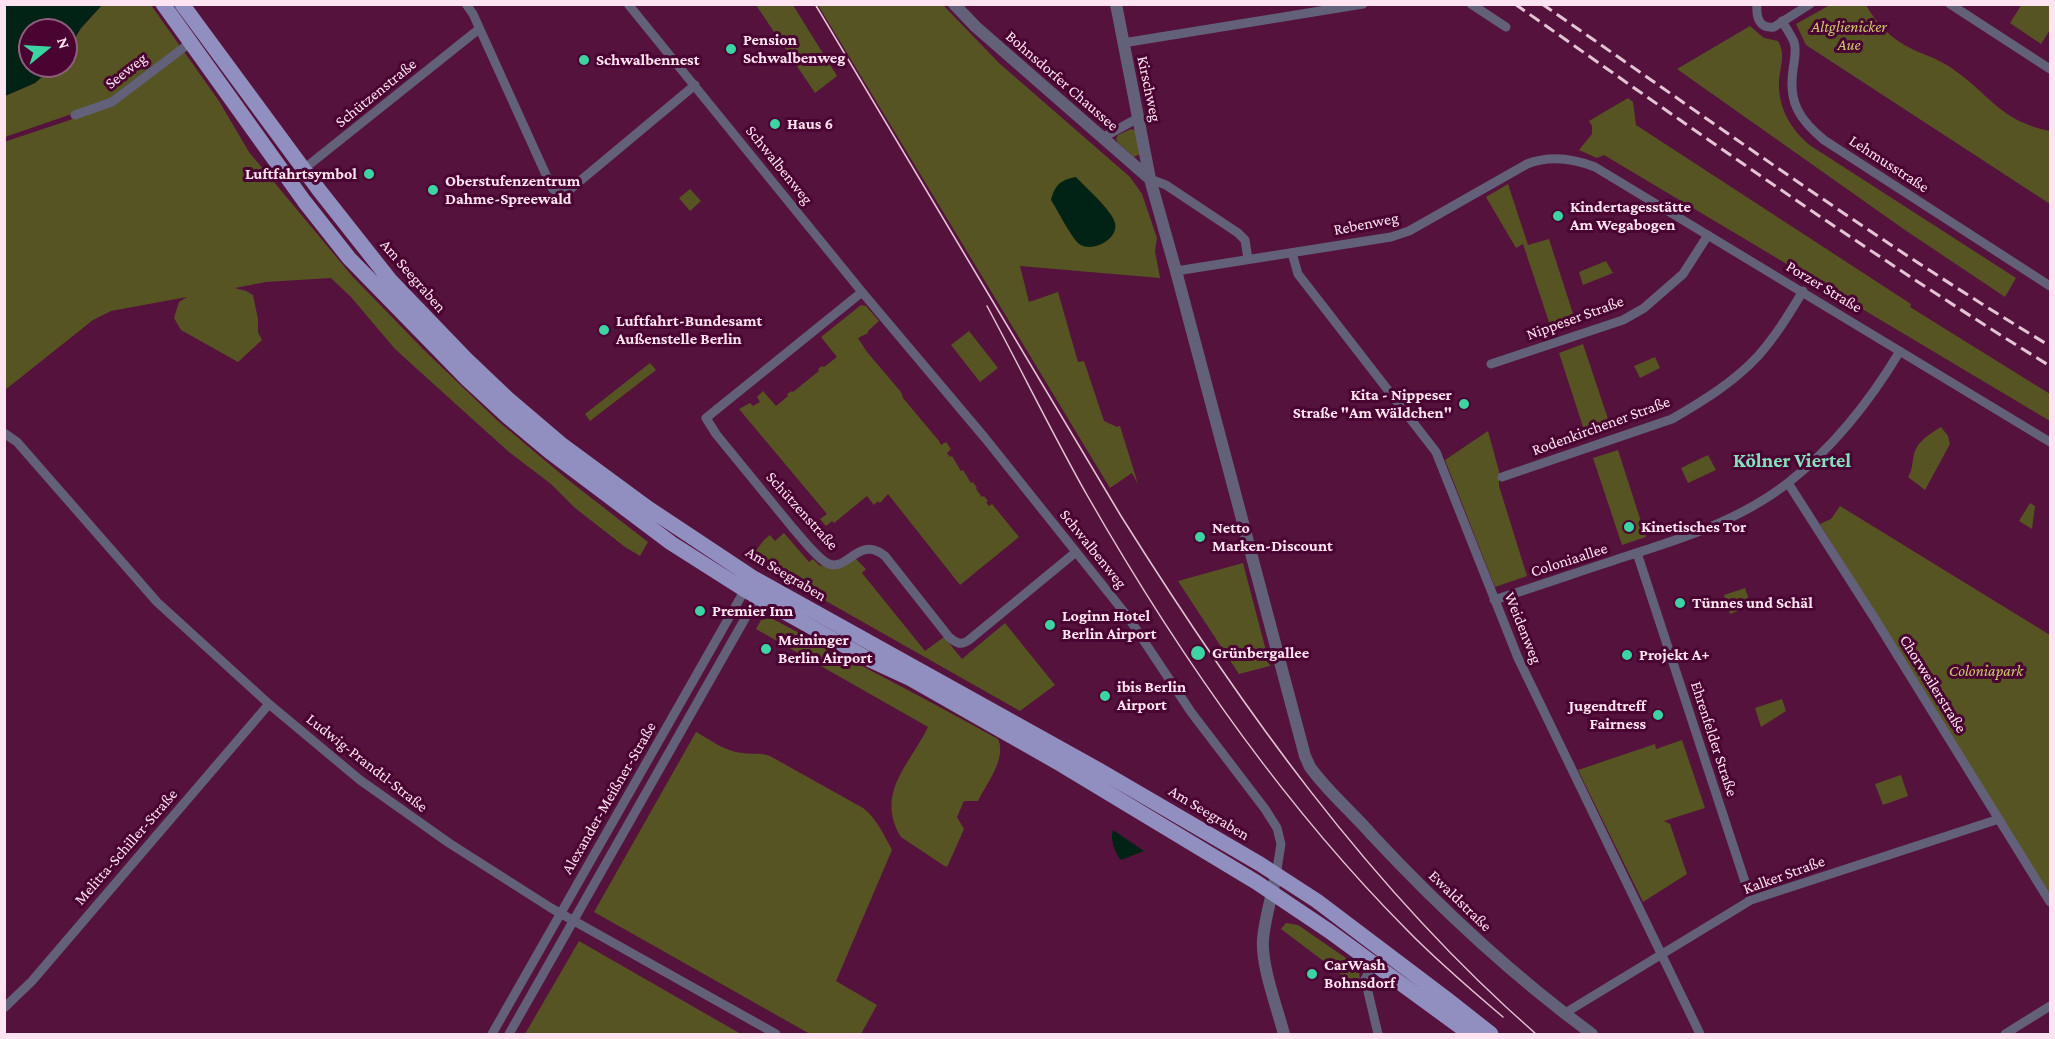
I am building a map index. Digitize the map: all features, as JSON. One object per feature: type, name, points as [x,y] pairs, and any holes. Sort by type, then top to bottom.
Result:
[{"type":"main road","name":"Am Seegraben","points":[[163,4],[310,208],[349,258],[430,343],[507,416],[584,478],[652,529],[754,587],[1170,810],[1276,875],[1343,921],[1491,1035]]},
{"type":"main road","name":"Am Seegraben","points":[[182,4],[304,170],[390,280],[439,333],[507,398],[591,467],[754,587],[870,660],[911,680],[1062,765],[1273,894],[1329,931],[1372,967],[1438,1009],[1470,1035]]},
{"type":"street","points":[[466,4],[473,14],[552,188],[556,192],[562,194],[568,191],[695,85]]},
{"type":"street","name":"Schwalbenweg","points":[[628,4],[862,292],[985,438],[1128,617],[1191,712],[1265,808],[1280,836],[1281,854],[1276,875]]},
{"type":"street","name":"Bohnsdorfer Chaussee","points":[[954,4],[976,27],[1150,179]]},
{"type":"street","name":"Kirschweg","points":[[1116,4],[1150,179],[1176,271]]},
{"type":"street","points":[[1123,44],[1363,4]]},
{"type":"street","points":[[1471,4],[1506,27]]},
{"type":"street","name":"Lehmusstraße","points":[[1757,4],[1756,15],[1759,22],[1766,27],[1778,24],[1794,43],[1792,93],[1798,111],[1808,126],[1824,140],[2050,286]]},
{"type":"street","points":[[1778,24],[1810,4]]},
{"type":"street","points":[[1950,4],[2050,69]]},
{"type":"street","name":"Schützenstraße","points":[[290,180],[479,29]]},
{"type":"street","name":"Seeweg","points":[[75,115],[112,102],[191,42]]},
{"type":"street","points":[[1102,138],[1138,118]]},
{"type":"street","name":"Rebenweg","points":[[1176,271],[1391,237],[1409,231],[1533,162],[1564,158],[1580,161]]},
{"type":"street","name":"Porzer Straße","points":[[1580,161],[1595,167],[1708,234],[2050,442]]},
{"type":"street","points":[[1150,179],[1166,185],[1238,233],[1245,240],[1248,259]]},
{"type":"street","name":"Nippeser Straße","points":[[1491,364],[1623,320],[1644,308],[1683,274],[1708,234]]},
{"type":"street","name":"Weidenweg","points":[[1292,253],[1298,274],[1436,452],[1494,600],[1545,716],[1700,1035]]},
{"type":"street","name":"Ewaldstraße","points":[[1176,271],[1305,756],[1310,767],[1442,908],[1497,959],[1592,1035]]},
{"type":"street","name":"Rodenkirchener Straße","points":[[1502,477],[1672,418],[1698,404],[1725,385],[1757,356],[1781,327],[1803,291]]},
{"type":"street","name":"Schützenstraße","points":[[862,292],[706,418],[716,434],[779,511],[826,563],[838,565],[865,549],[872,548],[879,551],[949,637],[964,644],[1076,552]]},
{"type":"street","name":"Coloniaallee","points":[[1494,600],[1690,535],[1755,504],[1788,483],[1825,451],[1851,423],[1900,351]]},
{"type":"street","name":"Ludwig-Prandtl-Straße","points":[[4,433],[17,442],[157,602],[269,704],[360,780],[449,843],[561,914],[776,1035]]},
{"type":"street","name":"Chorweilerstraße","points":[[1788,483],[2050,902]]},
{"type":"street","name":"Ehrenfelder Straße","points":[[1637,553],[1751,900]]},
{"type":"street","name":"Alexander-Meißner-Straße","points":[[492,1035],[754,587]]},
{"type":"street","name":"Alexander-Meißner-Straße","points":[[509,1035],[574,921],[754,587]]},
{"type":"street","name":"Melitta-Schiller-Straße","points":[[4,1008],[32,981],[269,704]]},
{"type":"street","name":"Kalker Straße","points":[[1566,1016],[1570,1010],[1751,900],[1999,819]]},
{"type":"street","points":[[1276,875],[1264,932],[1264,955],[1284,1035]]},
{"type":"street","points":[[1372,967],[1365,979],[1378,1035]]},
{"type":"street","points":[[2005,1035],[2050,1006]]},
{"type":"green space","points":[[2022,4],[2050,5],[2050,30],[2041,44],[2010,23]]},
{"type":"green space","points":[[102,5],[151,5],[219,101],[249,152],[353,277],[498,421],[567,479],[648,542],[640,556],[575,508],[551,484],[509,452],[395,349],[351,297],[331,278],[266,282],[235,288],[253,295],[258,332],[262,340],[238,362],[181,330],[174,318],[179,302],[187,297],[111,311],[93,320],[5,390],[4,142],[70,120],[95,106],[5,137],[5,96],[35,83],[41,78],[78,78],[78,33]]},
{"type":"green space","points":[[756,5],[793,5],[837,76],[815,93]]},
{"type":"green space","points":[[818,5],[943,5],[999,63],[1130,177],[1142,194],[1157,238],[1155,251],[1160,278],[1020,266],[1029,302],[1058,292],[1078,362],[1084,361],[1104,421],[1117,427],[1120,426],[1138,484],[1132,473],[1110,488]]},
{"type":"green space","name":"Altglienicker Aue","points":[[1830,5],[1866,5],[1880,25],[1898,41],[1950,67],[2006,113],[2018,120],[2050,131],[2050,204],[1806,45],[1796,24]]},
{"type":"green space","points":[[1750,26],[1764,38],[1778,41],[1782,56],[1779,92],[1783,109],[1797,133],[1811,146],[2016,278],[2005,297],[1905,230],[1677,69]]},
{"type":"green space","points":[[1628,98],[1633,102],[1636,125],[1911,304],[1910,307],[2050,394],[2050,421],[1604,155],[1597,158],[1579,150],[1592,134],[1589,121]]},
{"type":"green space","points":[[1131,129],[1137,131],[1140,154],[1134,157],[1116,139],[1118,135]]},
{"type":"green space","points":[[1508,184],[1528,245],[1549,239],[1576,323],[1552,331],[1523,244],[1516,248],[1486,197]]},
{"type":"green space","points":[[690,189],[701,201],[690,211],[679,198]]},
{"type":"green space","points":[[1606,261],[1613,273],[1583,285],[1579,272]]},
{"type":"green space","points":[[861,305],[866,306],[879,321],[868,333],[858,338],[867,352],[941,445],[946,442],[951,449],[947,453],[950,457],[952,456],[971,483],[973,482],[982,497],[984,496],[988,501],[986,502],[989,506],[992,504],[1019,537],[960,585],[888,494],[880,503],[878,501],[874,505],[867,496],[834,523],[832,521],[826,526],[820,519],[827,514],[739,409],[750,403],[753,406],[760,402],[757,397],[763,391],[776,406],[788,396],[787,394],[793,392],[819,371],[818,369],[837,357],[821,337]]},
{"type":"green space","points":[[969,331],[998,368],[980,382],[951,345]]},
{"type":"green space","points":[[1583,344],[1611,428],[1586,436],[1559,353]]},
{"type":"green space","points":[[1655,357],[1660,368],[1640,378],[1634,366]]},
{"type":"green space","points":[[650,363],[656,370],[590,421],[585,414]]},
{"type":"green space","points":[[1941,427],[1948,436],[1950,444],[1925,490],[1908,477],[1918,445]]},
{"type":"green space","points":[[1488,431],[1499,471],[1499,486],[1527,576],[1495,587],[1445,460]]},
{"type":"green space","points":[[1618,450],[1646,537],[1622,545],[1593,458]]},
{"type":"green space","points":[[1708,455],[1716,470],[1688,483],[1681,468]]},
{"type":"green space","points":[[2030,503],[2035,506],[2032,529],[2019,521]]},
{"type":"green space","name":"Coloniapark","points":[[1840,506],[2050,635],[2050,895],[1820,524],[1831,519]]},
{"type":"green space","points":[[784,533],[809,562],[813,559],[819,565],[833,569],[855,558],[866,569],[862,573],[925,651],[944,637],[962,659],[1005,623],[1055,685],[1020,711],[750,558],[770,535],[775,541]]},
{"type":"green space","points":[[1243,563],[1270,666],[1239,674],[1178,581]]},
{"type":"green space","points":[[1745,588],[1751,606],[1730,614],[1724,595]]},
{"type":"green space","points":[[771,618],[998,739],[1000,755],[998,763],[978,801],[964,801],[957,817],[964,829],[946,867],[901,837],[894,821],[892,807],[893,793],[898,780],[928,727],[756,629],[761,620]]},
{"type":"green space","points":[[1782,699],[1786,711],[1761,727],[1755,708]]},
{"type":"green space","points":[[696,732],[731,751],[770,756],[863,808],[883,833],[892,850],[836,981],[877,1005],[861,1034],[810,1034],[594,912]]},
{"type":"green space","points":[[1682,740],[1705,808],[1664,821],[1670,824],[1687,874],[1643,902],[1578,770],[1655,744],[1656,749]]},
{"type":"green space","points":[[1901,775],[1908,796],[1883,805],[1875,784]]},
{"type":"green space","points":[[1286,923],[1298,925],[1359,967],[1360,983],[1350,981],[1281,929]]},
{"type":"green space","points":[[579,941],[741,1034],[525,1034]]},
{"type":"shaded area","points":[[5,4],[102,5],[78,33],[78,18],[18,18],[18,78],[41,78],[35,83],[5,96]]},
{"type":"shaded area","points":[[1076,177],[1104,206],[1115,223],[1113,235],[1096,246],[1083,246],[1078,243],[1051,200],[1059,184]]},
{"type":"shaded area","points":[[1113,830],[1144,851],[1121,860],[1113,845]]},
{"type":"tram line","points":[[815,4],[1121,516],[1212,656],[1260,724],[1362,855],[1475,977],[1536,1034]]},
{"type":"tram line","points":[[987,306],[1074,472],[1121,553],[1156,610],[1233,722],[1273,777],[1360,880],[1429,952],[1503,1017]]},
{"type":"railway","points":[[1515,4],[1847,234],[2050,366]]},
{"type":"railway","points":[[1542,4],[1857,222],[2050,346]]},
{"type":"place","name":"Pension Schwalbenweg","points":[[731,49]]},
{"type":"place","name":"Schwalbennest","points":[[584,60]]},
{"type":"place","name":"Haus 6","points":[[775,124]]},
{"type":"place","name":"Luftfahrtsymbol","points":[[369,174]]},
{"type":"place","name":"Oberstufenzentrum Dahme-Spreewald","points":[[433,190]]},
{"type":"place","name":"Kindertagesstätte Am Wegabogen","points":[[1558,216]]},
{"type":"place","name":"Luftfahrt-Bundesamt Außenstelle Berlin","points":[[604,330]]},
{"type":"place","name":"Kita - Nippeser Straße \"Am Wäldchen\"","points":[[1464,404]]},
{"type":"place","name":"Kinetisches Tor","points":[[1629,527]]},
{"type":"place","name":"Netto Marken-Discount","points":[[1200,537]]},
{"type":"place","name":"Tünnes und Schäl","points":[[1680,603]]},
{"type":"place","name":"Premier Inn","points":[[700,611]]},
{"type":"place","name":"Loginn Hotel Berlin Airport","points":[[1050,625]]},
{"type":"place","name":"Meininger Berlin Airport","points":[[766,649]]},
{"type":"place","name":"Grünbergallee","points":[[1198,653]]},
{"type":"place","name":"Projekt A+","points":[[1627,655]]},
{"type":"place","name":"ibis Berlin Airport","points":[[1105,696]]},
{"type":"place","name":"Jugendtreff Fairness","points":[[1658,715]]},
{"type":"place","name":"CarWash Bohnsdorf","points":[[1312,974]]},
{"type":"district","name":"Kölner Viertel","points":[[1792,461]]}]
